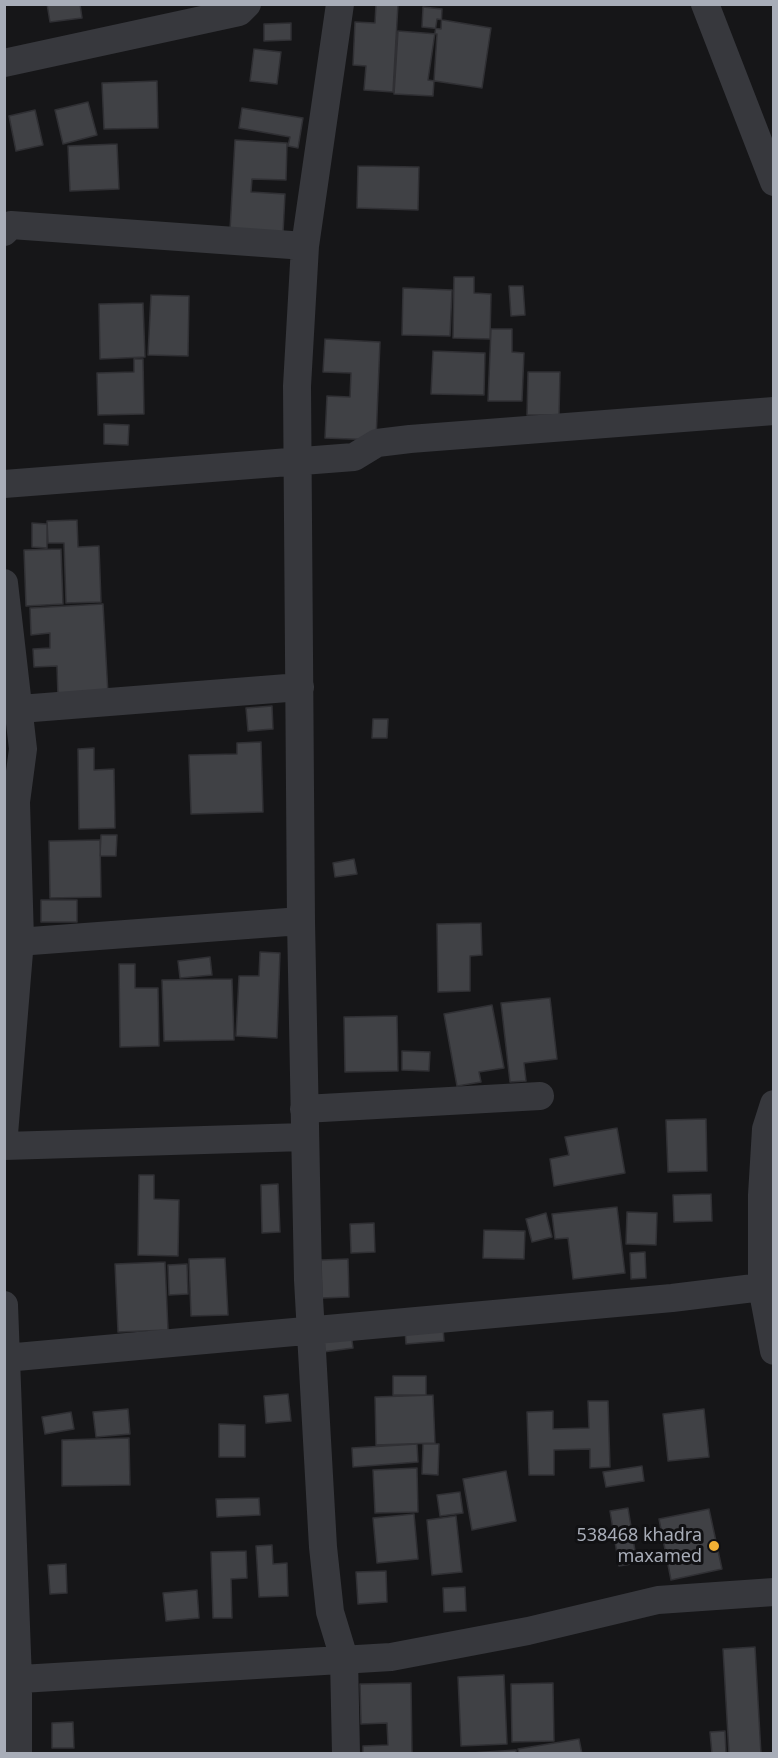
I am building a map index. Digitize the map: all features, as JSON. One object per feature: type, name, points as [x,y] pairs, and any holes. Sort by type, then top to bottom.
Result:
[{"type":"street","points":[[4,63],[239,12],[247,4]]},
{"type":"street","points":[[340,4],[305,246],[297,386],[301,921],[310,1330],[323,1547],[330,1612],[344,1658],[346,1754]]},
{"type":"street","points":[[705,4],[774,182]]},
{"type":"street","points":[[4,231],[11,225],[305,246]]},
{"type":"street","points":[[4,484],[354,457],[377,443],[410,439],[774,411]]},
{"type":"street","points":[[4,583],[20,709],[14,750],[16,802],[4,1134]]},
{"type":"street","points":[[20,709],[300,687]]},
{"type":"street","points":[[12,942],[301,921]]},
{"type":"street","points":[[4,1146],[305,1123],[540,1096]]},
{"type":"street","points":[[774,1104],[766,1129],[762,1195],[762,1287],[774,1351]]},
{"type":"street","points":[[5,1358],[672,1298],[762,1287]]},
{"type":"street","points":[[4,1305],[11,1680],[18,1754]]},
{"type":"street","points":[[11,1680],[344,1658],[391,1657],[528,1631],[658,1600],[774,1592]]},
{"type":"building","points":[[47,4],[80,4],[82,18],[50,22]]},
{"type":"building","points":[[376,4],[398,4],[393,92],[364,90],[366,66],[353,65],[355,22],[375,23]]},
{"type":"building","points":[[423,7],[442,9],[441,29],[422,27]]},
{"type":"building","points":[[437,19],[491,28],[482,88],[428,80]]},
{"type":"building","points":[[291,23],[291,40],[264,41],[264,24]]},
{"type":"building","points":[[398,31],[437,34],[433,96],[394,94]]},
{"type":"building","points":[[254,49],[281,52],[277,84],[250,81]]},
{"type":"building","points":[[157,81],[158,128],[104,129],[102,83]]},
{"type":"building","points":[[88,102],[97,135],[63,144],[55,110]]},
{"type":"building","points":[[242,108],[303,118],[298,148],[288,146],[290,137],[239,128]]},
{"type":"building","points":[[35,110],[43,145],[16,151],[9,116]]},
{"type":"building","points":[[235,140],[287,143],[286,180],[252,179],[251,192],[285,194],[283,233],[230,230]]},
{"type":"building","points":[[117,144],[119,189],[70,191],[68,146]]},
{"type":"building","points":[[358,166],[419,167],[418,210],[357,208]]},
{"type":"building","points":[[454,277],[474,277],[474,293],[491,294],[490,339],[453,338]]},
{"type":"building","points":[[509,286],[523,286],[525,315],[511,316]]},
{"type":"building","points":[[403,288],[452,290],[450,336],[402,335]]},
{"type":"building","points":[[151,295],[189,296],[188,356],[148,355]]},
{"type":"building","points":[[143,303],[145,357],[100,359],[99,304]]},
{"type":"building","points":[[491,329],[512,329],[512,352],[524,353],[522,401],[488,401]]},
{"type":"building","points":[[325,339],[380,342],[376,440],[325,438],[327,396],[350,397],[351,373],[323,372]]},
{"type":"building","points":[[433,351],[485,353],[484,395],[431,394]]},
{"type":"building","points":[[134,359],[143,359],[144,414],[98,415],[97,373],[134,372]]},
{"type":"building","points":[[528,372],[560,372],[559,415],[527,415]]},
{"type":"building","points":[[104,424],[129,425],[128,445],[104,444]]},
{"type":"building","points":[[77,520],[78,547],[99,546],[101,602],[66,603],[64,543],[48,543],[47,521]]},
{"type":"building","points":[[32,523],[47,524],[47,548],[32,547]]},
{"type":"building","points":[[61,549],[63,604],[26,606],[24,550]]},
{"type":"building","points":[[103,604],[108,694],[58,698],[57,666],[34,667],[33,649],[50,648],[50,633],[31,635],[30,608]]},
{"type":"building","points":[[272,706],[273,729],[248,731],[246,708]]},
{"type":"building","points":[[373,719],[388,719],[387,738],[372,738]]},
{"type":"building","points":[[261,742],[263,812],[191,814],[189,755],[237,754],[237,743]]},
{"type":"building","points":[[94,748],[94,770],[114,769],[115,828],[79,829],[78,749]]},
{"type":"building","points":[[101,835],[117,835],[116,856],[100,856]]},
{"type":"building","points":[[100,840],[101,897],[50,898],[49,841]]},
{"type":"building","points":[[354,859],[357,874],[335,877],[333,863]]},
{"type":"building","points":[[41,900],[77,900],[77,922],[41,922]]},
{"type":"building","points":[[481,923],[482,955],[470,956],[470,991],[438,992],[437,924]]},
{"type":"building","points":[[260,952],[280,953],[277,1038],[236,1036],[239,976],[259,976]]},
{"type":"building","points":[[210,957],[212,975],[180,978],[178,961]]},
{"type":"building","points":[[119,964],[135,964],[135,988],[158,988],[159,1046],[120,1047]]},
{"type":"building","points":[[232,979],[234,1040],[164,1041],[162,980]]},
{"type":"building","points":[[550,998],[557,1059],[524,1063],[526,1081],[510,1082],[501,1003]]},
{"type":"building","points":[[492,1005],[504,1068],[479,1072],[481,1082],[457,1086],[444,1014]]},
{"type":"building","points":[[397,1016],[398,1071],[345,1072],[344,1017]]},
{"type":"building","points":[[402,1051],[430,1052],[429,1071],[402,1070]]},
{"type":"building","points":[[706,1119],[707,1171],[668,1172],[666,1120]]},
{"type":"building","points":[[617,1128],[625,1173],[554,1186],[550,1159],[569,1155],[565,1137]]},
{"type":"building","points":[[139,1175],[154,1175],[154,1199],[179,1200],[178,1256],[138,1255]]},
{"type":"building","points":[[278,1184],[280,1232],[262,1233],[261,1185]]},
{"type":"building","points":[[711,1194],[712,1221],[674,1222],[673,1195]]},
{"type":"building","points":[[617,1207],[625,1273],[573,1279],[568,1238],[555,1239],[552,1214]]},
{"type":"building","points":[[627,1212],[657,1213],[656,1245],[626,1244]]},
{"type":"building","points":[[546,1213],[552,1237],[532,1242],[526,1219]]},
{"type":"building","points":[[374,1223],[375,1252],[351,1253],[350,1224]]},
{"type":"building","points":[[484,1230],[525,1231],[524,1259],[483,1258]]},
{"type":"building","points":[[645,1252],[646,1278],[631,1279],[630,1253]]},
{"type":"building","points":[[225,1258],[228,1315],[191,1316],[189,1259]]},
{"type":"building","points":[[348,1259],[349,1297],[322,1298],[321,1260]]},
{"type":"building","points":[[165,1262],[168,1330],[118,1332],[115,1264]]},
{"type":"building","points":[[187,1264],[188,1294],[169,1295],[168,1265]]},
{"type":"building","points":[[442,1314],[444,1341],[406,1344],[404,1315]]},
{"type":"building","points":[[350,1326],[353,1348],[323,1352],[320,1330]]},
{"type":"building","points":[[393,1376],[426,1376],[426,1395],[393,1395]]},
{"type":"building","points":[[288,1394],[291,1421],[266,1423],[264,1396]]},
{"type":"building","points":[[433,1395],[435,1443],[376,1445],[375,1397]]},
{"type":"building","points":[[588,1401],[608,1401],[610,1467],[590,1468],[590,1449],[554,1450],[554,1475],[529,1475],[527,1412],[553,1411],[553,1429],[589,1428]]},
{"type":"building","points":[[128,1409],[130,1434],[96,1437],[93,1412]]},
{"type":"building","points":[[704,1409],[709,1457],[668,1461],[663,1414]]},
{"type":"building","points":[[71,1412],[74,1429],[45,1434],[42,1417]]},
{"type":"building","points":[[219,1424],[245,1425],[245,1457],[219,1457]]},
{"type":"building","points":[[129,1438],[130,1485],[62,1486],[62,1440]]},
{"type":"building","points":[[417,1444],[418,1462],[353,1467],[352,1448]]},
{"type":"building","points":[[423,1444],[439,1444],[438,1475],[422,1474]]},
{"type":"building","points":[[642,1466],[644,1481],[606,1487],[603,1472]]},
{"type":"building","points":[[417,1468],[418,1512],[375,1513],[373,1470]]},
{"type":"building","points":[[506,1471],[516,1521],[472,1530],[463,1479]]},
{"type":"building","points":[[460,1492],[463,1513],[440,1516],[437,1495]]},
{"type":"building","points":[[259,1498],[260,1515],[217,1517],[216,1499]]},
{"type":"building","points":[[628,1508],[637,1563],[619,1566],[610,1511]]},
{"type":"building","points":[[709,1509],[722,1569],[671,1580],[659,1519]]},
{"type":"building","points":[[414,1514],[418,1559],[377,1563],[373,1518]]},
{"type":"building","points":[[456,1516],[462,1572],[432,1575],[427,1520]]},
{"type":"building","points":[[272,1545],[273,1564],[287,1563],[288,1596],[259,1597],[256,1546]]},
{"type":"building","points":[[246,1551],[247,1578],[231,1579],[232,1618],[213,1618],[211,1552]]},
{"type":"building","points":[[66,1564],[67,1593],[50,1594],[48,1565]]},
{"type":"building","points":[[386,1571],[387,1602],[358,1604],[356,1572]]},
{"type":"building","points":[[465,1587],[466,1611],[444,1612],[443,1588]]},
{"type":"building","points":[[197,1590],[199,1618],[166,1621],[163,1593]]},
{"type":"building","points":[[755,1647],[761,1754],[729,1754],[723,1649]]},
{"type":"building","points":[[504,1675],[507,1744],[461,1746],[458,1677]]},
{"type":"building","points":[[411,1683],[412,1754],[363,1754],[363,1746],[388,1745],[387,1723],[361,1724],[360,1684]]},
{"type":"building","points":[[553,1683],[554,1741],[512,1742],[511,1684]]},
{"type":"building","points":[[73,1722],[74,1748],[52,1748],[52,1723]]},
{"type":"building","points":[[725,1731],[726,1754],[712,1754],[710,1732]]},
{"type":"building","points":[[579,1739],[582,1754],[519,1754],[518,1749]]},
{"type":"building","points":[[516,1750],[516,1754],[471,1754],[471,1753]]},
{"type":"place","name":"538468 khadra maxamed","points":[[714,1546]]}]
